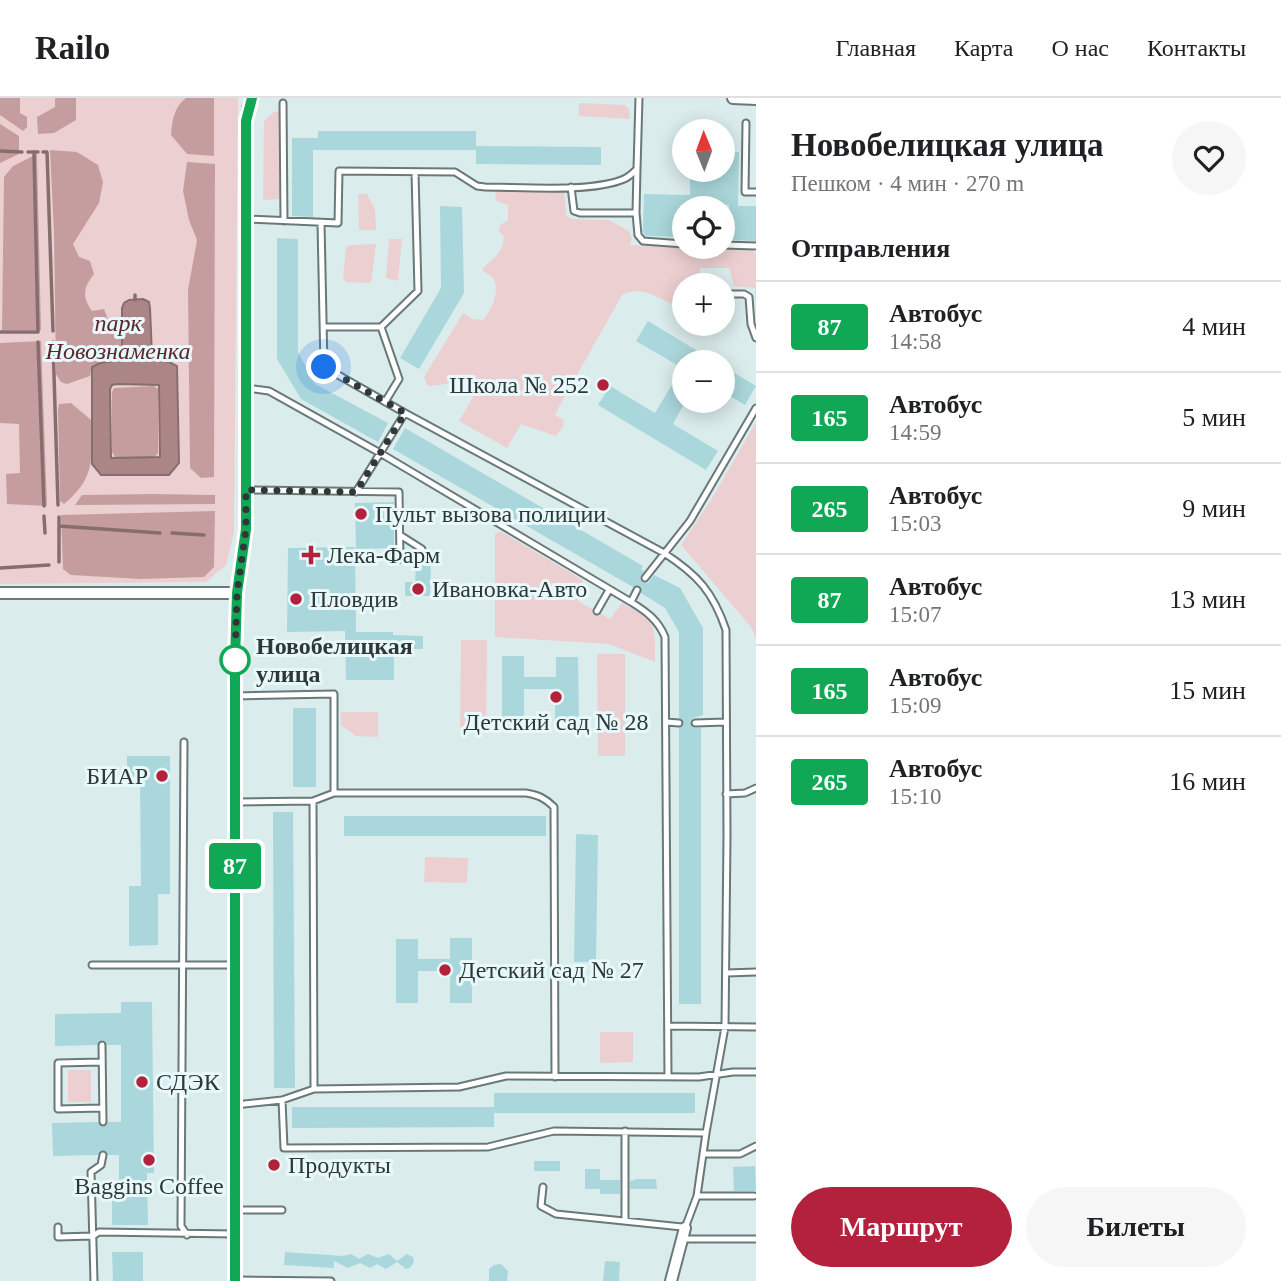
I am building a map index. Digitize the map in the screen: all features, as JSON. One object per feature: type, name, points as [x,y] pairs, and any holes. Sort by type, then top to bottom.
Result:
[{"type":"street","points":[[235,1281],[235,696],[237,593],[246,529],[246,121],[252,98]]},
{"type":"street","points":[[733,98],[756,99]]},
{"type":"street","points":[[0,593],[237,593]]},
{"type":"street","points":[[671,1281],[683,1231]]},
{"type":"lane","points":[[639,98],[636,213],[638,235],[642,241],[672,243]]},
{"type":"lane","points":[[283,103],[284,221]]},
{"type":"lane","points":[[746,123],[745,192],[756,192]]},
{"type":"lane","points":[[246,219],[338,223],[339,171],[455,172],[477,186],[571,187],[614,182],[627,178],[637,169]]},
{"type":"lane","points":[[324,327],[382,327],[418,291],[415,172]]},
{"type":"lane","points":[[571,187],[574,211],[636,213]]},
{"type":"lane","points":[[321,223],[324,367],[664,553],[691,572],[717,604],[726,630],[725,1027],[697,1196],[683,1231]]},
{"type":"lane","points":[[735,245],[756,246]]},
{"type":"lane","points":[[735,294],[749,297],[751,324],[756,338]]},
{"type":"lane","points":[[382,327],[399,379],[385,402]]},
{"type":"lane","points":[[246,388],[269,391],[380,453],[631,603],[660,625],[665,637],[668,1077]]},
{"type":"lane","points":[[645,578],[690,521],[756,408]]},
{"type":"lane","points":[[356,492],[405,413]]},
{"type":"lane","points":[[246,490],[400,492],[400,559]]},
{"type":"lane","points":[[400,535],[422,549],[422,560]]},
{"type":"lane","points":[[597,611],[608,590]]},
{"type":"lane","points":[[631,603],[637,590]]},
{"type":"lane","points":[[235,696],[334,694],[334,793]]},
{"type":"lane","points":[[666,722],[679,723]]},
{"type":"lane","points":[[695,723],[725,722]]},
{"type":"lane","points":[[184,742],[181,1226],[187,1235]]},
{"type":"lane","points":[[726,794],[745,793],[756,788]]},
{"type":"lane","points":[[236,802],[313,801],[334,793],[526,793],[547,800],[554,807],[555,1077]]},
{"type":"lane","points":[[313,801],[314,1088]]},
{"type":"lane","points":[[92,965],[235,965]]},
{"type":"lane","points":[[727,973],[756,972]]},
{"type":"lane","points":[[668,1026],[756,1027]]},
{"type":"lane","points":[[102,1045],[103,1122]]},
{"type":"lane","points":[[102,1062],[58,1063],[58,1109],[103,1108]]},
{"type":"lane","points":[[235,1104],[282,1100],[314,1088],[459,1087],[506,1076],[668,1077],[756,1072]]},
{"type":"lane","points":[[282,1100],[284,1148],[488,1147],[554,1131],[706,1133]]},
{"type":"lane","points":[[625,1131],[625,1221]]},
{"type":"lane","points":[[703,1154],[740,1154],[756,1146]]},
{"type":"lane","points":[[93,1281],[91,1172],[101,1165],[103,1155]]},
{"type":"lane","points":[[543,1187],[541,1206],[555,1214],[756,1239]]},
{"type":"lane","points":[[697,1196],[754,1196]]},
{"type":"lane","points":[[235,1210],[282,1210]]},
{"type":"lane","points":[[58,1227],[58,1237],[93,1236],[99,1232],[235,1234]]},
{"type":"lane","points":[[235,1281],[331,1281]]},
{"type":"green space","name":"парк Новознаменка","points":[[0,98],[238,98],[234,532],[226,565],[206,582],[0,584]]},
{"type":"green space","points":[[0,98],[20,98],[20,113],[27,117],[27,127],[23,131],[0,115]]},
{"type":"green space","points":[[55,98],[76,98],[76,120],[54,133],[38,134],[37,117],[55,107]]},
{"type":"green space","points":[[186,98],[214,98],[214,156],[187,154],[171,135],[176,110]]},
{"type":"green space","points":[[579,103],[625,105],[629,109],[630,119],[579,116]]},
{"type":"green space","points":[[280,111],[281,199],[263,200],[264,121],[274,112]]},
{"type":"green space","points":[[0,124],[19,136],[19,154],[0,163]]},
{"type":"green space","points":[[50,150],[77,152],[98,165],[103,182],[99,203],[73,244],[79,257],[90,261],[94,274],[85,292],[89,306],[92,311],[104,309],[114,335],[122,337],[120,360],[100,363],[92,367],[90,376],[67,384],[61,382],[56,374]]},
{"type":"green space","points":[[37,154],[41,330],[2,330],[4,177],[13,166]]},
{"type":"green space","points":[[187,162],[215,164],[214,477],[201,478],[190,468],[188,290],[197,240],[189,220],[183,191]]},
{"type":"green space","points":[[495,190],[564,191],[566,215],[571,219],[609,220],[629,231],[632,239],[630,245],[672,247],[672,259],[735,259],[735,249],[752,250],[756,254],[756,325],[755,288],[735,286],[735,273],[730,273],[729,268],[700,268],[700,273],[672,273],[672,304],[638,291],[622,295],[555,415],[564,420],[563,427],[556,436],[521,424],[507,448],[459,421],[473,397],[464,382],[428,386],[424,377],[463,313],[473,319],[483,320],[492,306],[496,293],[495,282],[482,270],[501,249],[504,236],[499,231],[500,225],[508,220],[508,205],[496,201]]},
{"type":"green space","points":[[358,194],[367,194],[375,209],[376,230],[359,230]]},
{"type":"green space","points":[[389,239],[402,239],[398,281],[386,278]]},
{"type":"green space","points":[[376,244],[371,283],[346,282],[343,278],[346,247]]},
{"type":"green space","points":[[41,341],[47,506],[7,504],[6,474],[20,473],[19,424],[0,423],[0,343]]},
{"type":"green space","points":[[154,386],[158,389],[158,453],[155,457],[115,457],[112,452],[114,388]]},
{"type":"green space","points":[[71,403],[91,420],[91,456],[87,476],[82,485],[64,504],[60,501],[58,410],[59,404]]},
{"type":"green space","points":[[756,422],[756,639],[751,627],[681,545],[711,500]]},
{"type":"green space","points":[[82,495],[215,495],[215,504],[75,505]]},
{"type":"green space","points":[[215,511],[214,567],[204,577],[141,579],[71,575],[63,569],[61,515]]},
{"type":"green space","points":[[500,531],[583,580],[578,601],[610,619],[622,603],[648,620],[654,631],[655,662],[609,644],[495,637],[495,534]]},
{"type":"green space","points":[[461,640],[487,640],[486,729],[460,729]]},
{"type":"green space","points":[[597,654],[625,654],[625,756],[598,756]]},
{"type":"green space","points":[[341,712],[378,712],[378,737],[356,736],[341,725]]},
{"type":"green space","points":[[425,857],[468,858],[467,883],[424,882]]},
{"type":"green space","points":[[600,1032],[633,1032],[633,1062],[600,1063]]},
{"type":"green space","points":[[68,1070],[91,1070],[91,1102],[68,1102]]},
{"type":"shaded area","points":[[143,299],[149,302],[154,360],[177,366],[179,463],[169,475],[101,475],[92,464],[92,367],[120,360],[122,308],[129,300]],"holes":[[[112,385],[159,385],[160,457],[111,458]]]},
{"type":"building","points":[[318,131],[476,131],[476,146],[601,147],[601,165],[476,164],[476,150],[313,150],[313,217],[292,216],[292,138],[318,138]]},
{"type":"building","points":[[735,152],[739,152],[738,206],[756,206],[756,241],[735,240],[735,196],[672,196],[672,237],[646,236],[643,232],[644,194],[690,195],[690,182],[735,182]]},
{"type":"building","points":[[440,206],[462,207],[464,293],[419,369],[400,358],[441,288]]},
{"type":"building","points":[[277,238],[298,239],[298,352],[315,384],[388,423],[378,442],[301,399],[277,359]]},
{"type":"building","points":[[648,321],[696,350],[672,350],[672,362],[636,341]]},
{"type":"building","points":[[735,373],[756,386],[745,405],[735,399]]},
{"type":"building","points":[[672,385],[672,413],[679,413],[673,424],[718,451],[706,470],[598,405],[610,386],[655,413]]},
{"type":"building","points":[[405,428],[643,566],[641,569],[644,571],[640,578],[642,582],[648,583],[654,575],[680,588],[703,628],[703,715],[690,722],[693,728],[701,728],[701,1004],[679,1004],[679,728],[684,723],[679,718],[679,632],[665,608],[641,593],[640,586],[633,587],[393,449]]},
{"type":"building","points":[[394,502],[394,548],[356,549],[355,503]]},
{"type":"building","points":[[355,547],[356,632],[393,632],[393,635],[423,636],[423,649],[394,649],[394,680],[346,680],[345,631],[287,632],[288,548]]},
{"type":"building","points":[[416,559],[421,565],[431,560],[430,596],[405,596],[405,582],[415,582]]},
{"type":"building","points":[[502,656],[524,656],[524,677],[556,677],[556,657],[578,657],[579,721],[555,721],[555,689],[524,689],[524,721],[502,721]]},
{"type":"building","points":[[293,708],[316,708],[316,787],[293,787]]},
{"type":"building","points":[[127,756],[170,756],[170,894],[158,894],[158,945],[129,946],[129,886],[141,886],[140,777],[127,777]]},
{"type":"building","points":[[273,812],[293,812],[295,1088],[274,1088]]},
{"type":"building","points":[[344,816],[546,816],[546,836],[344,836]]},
{"type":"building","points":[[576,834],[598,835],[596,962],[574,962]]},
{"type":"building","points":[[450,938],[472,938],[472,1003],[450,1003],[450,971],[418,971],[418,1003],[396,1003],[396,939],[418,939],[418,959],[450,959]]},
{"type":"building","points":[[121,1002],[152,1002],[154,1173],[147,1173],[148,1225],[112,1225],[112,1183],[119,1183],[119,1155],[108,1155],[103,1150],[98,1155],[53,1156],[52,1123],[98,1122],[102,1127],[108,1122],[121,1122],[121,1045],[107,1045],[103,1040],[97,1045],[55,1046],[55,1014],[121,1013]]},
{"type":"building","points":[[494,1093],[695,1093],[695,1113],[494,1113],[494,1127],[292,1128],[292,1107],[494,1107]]},
{"type":"building","points":[[534,1161],[560,1161],[560,1171],[534,1171]]},
{"type":"building","points":[[755,1166],[756,1191],[734,1191],[733,1167]]},
{"type":"building","points":[[585,1169],[600,1169],[600,1180],[620,1180],[620,1194],[600,1194],[600,1189],[585,1189]]},
{"type":"building","points":[[656,1179],[657,1189],[630,1189],[630,1181]]},
{"type":"building","points":[[112,1252],[143,1252],[143,1281],[113,1281]]},
{"type":"building","points":[[285,1252],[343,1256],[351,1254],[359,1259],[368,1254],[378,1258],[389,1254],[397,1261],[407,1254],[413,1257],[414,1262],[406,1269],[397,1262],[386,1269],[377,1264],[370,1268],[360,1263],[348,1268],[334,1261],[334,1268],[284,1265]]},
{"type":"building","points":[[605,1261],[620,1262],[619,1281],[603,1281]]},
{"type":"building","points":[[501,1264],[508,1271],[507,1281],[489,1281],[489,1269]]},
{"type":"waterway","points":[[0,151],[22,152]]},
{"type":"waterway","points":[[28,152],[38,152]]},
{"type":"waterway","points":[[43,152],[47,152],[53,331]]},
{"type":"waterway","points":[[0,332],[38,332],[34,153]]},
{"type":"waterway","points":[[135,295],[135,300]]},
{"type":"waterway","points":[[38,342],[44,506]]},
{"type":"waterway","points":[[53,342],[58,505]]},
{"type":"waterway","points":[[44,516],[45,533]]},
{"type":"waterway","points":[[59,517],[59,562]]},
{"type":"waterway","points":[[59,526],[160,533]]},
{"type":"waterway","points":[[172,533],[204,535]]},
{"type":"waterway","points":[[0,568],[49,565]]},
{"type":"bus line","name":"87","points":[[235,1281],[235,661],[237,593],[246,529],[246,121],[252,98]]},
{"type":"place","name":"Школа № 252","points":[[603,385]]},
{"type":"place","name":"Пульт вызова полиции","points":[[361,514]]},
{"type":"place","name":"Лека-Фарм","points":[[311,555]]},
{"type":"place","name":"Ивановка-Авто","points":[[418,589]]},
{"type":"place","name":"Пловдив","points":[[296,599]]},
{"type":"place","name":"Новобелицкая улица","points":[[235,660]]},
{"type":"place","name":"Детский сад № 28","points":[[556,697]]},
{"type":"place","name":"БИАР","points":[[162,776]]},
{"type":"place","name":"Детский сад № 27","points":[[445,970]]},
{"type":"place","name":"СДЭК","points":[[142,1082]]},
{"type":"place","name":"Baggins Coffee","points":[[149,1160]]},
{"type":"place","name":"Продукты","points":[[274,1165]]},
{"type":"route","points":[[235,660],[237,593],[246,529],[246,490],[356,492],[405,413],[324,367]]}]
